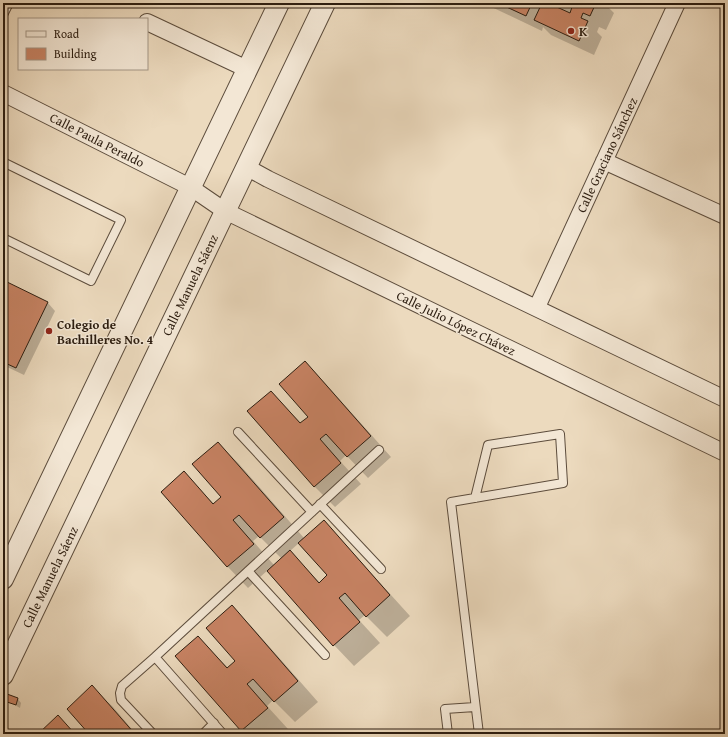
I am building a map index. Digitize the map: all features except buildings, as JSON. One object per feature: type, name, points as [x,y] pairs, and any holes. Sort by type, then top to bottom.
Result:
[{"type":"street","points":[[3,579],[279,3]]},
{"type":"street","name":"Calle Manuela Sáenz","points":[[3,675],[324,3]]},
{"type":"street","name":"Calle Graciano Sánchez","points":[[537,307],[676,3]]},
{"type":"street","points":[[148,22],[247,69]]},
{"type":"street","name":"Calle Paula Peraldo","points":[[3,93],[190,187]]},
{"type":"street","points":[[604,161],[725,216]]},
{"type":"street","points":[[246,167],[268,179],[537,307],[725,399]]},
{"type":"street","name":"Calle Julio López Chávez","points":[[190,187],[225,211],[725,453]]},
{"type":"lane","points":[[3,15],[9,3]]},
{"type":"lane","points":[[3,162],[121,220],[91,281],[3,238]]},
{"type":"lane","points":[[238,432],[312,512]]},
{"type":"lane","points":[[475,498],[488,445],[560,434],[563,484],[451,502],[479,734]]},
{"type":"lane","points":[[153,734],[121,700],[120,693],[122,686],[379,450]]},
{"type":"lane","points":[[320,504],[381,569]]},
{"type":"lane","points":[[248,571],[325,655]]},
{"type":"lane","points":[[155,657],[223,734]]},
{"type":"lane","points":[[448,734],[445,709],[475,707]]},
{"type":"lane","points":[[203,734],[214,723]]},
{"type":"place","name":"K","points":[[571,31]]},
{"type":"place","name":"Colegio de Bachilleres No. 4","points":[[49,331]]}]
